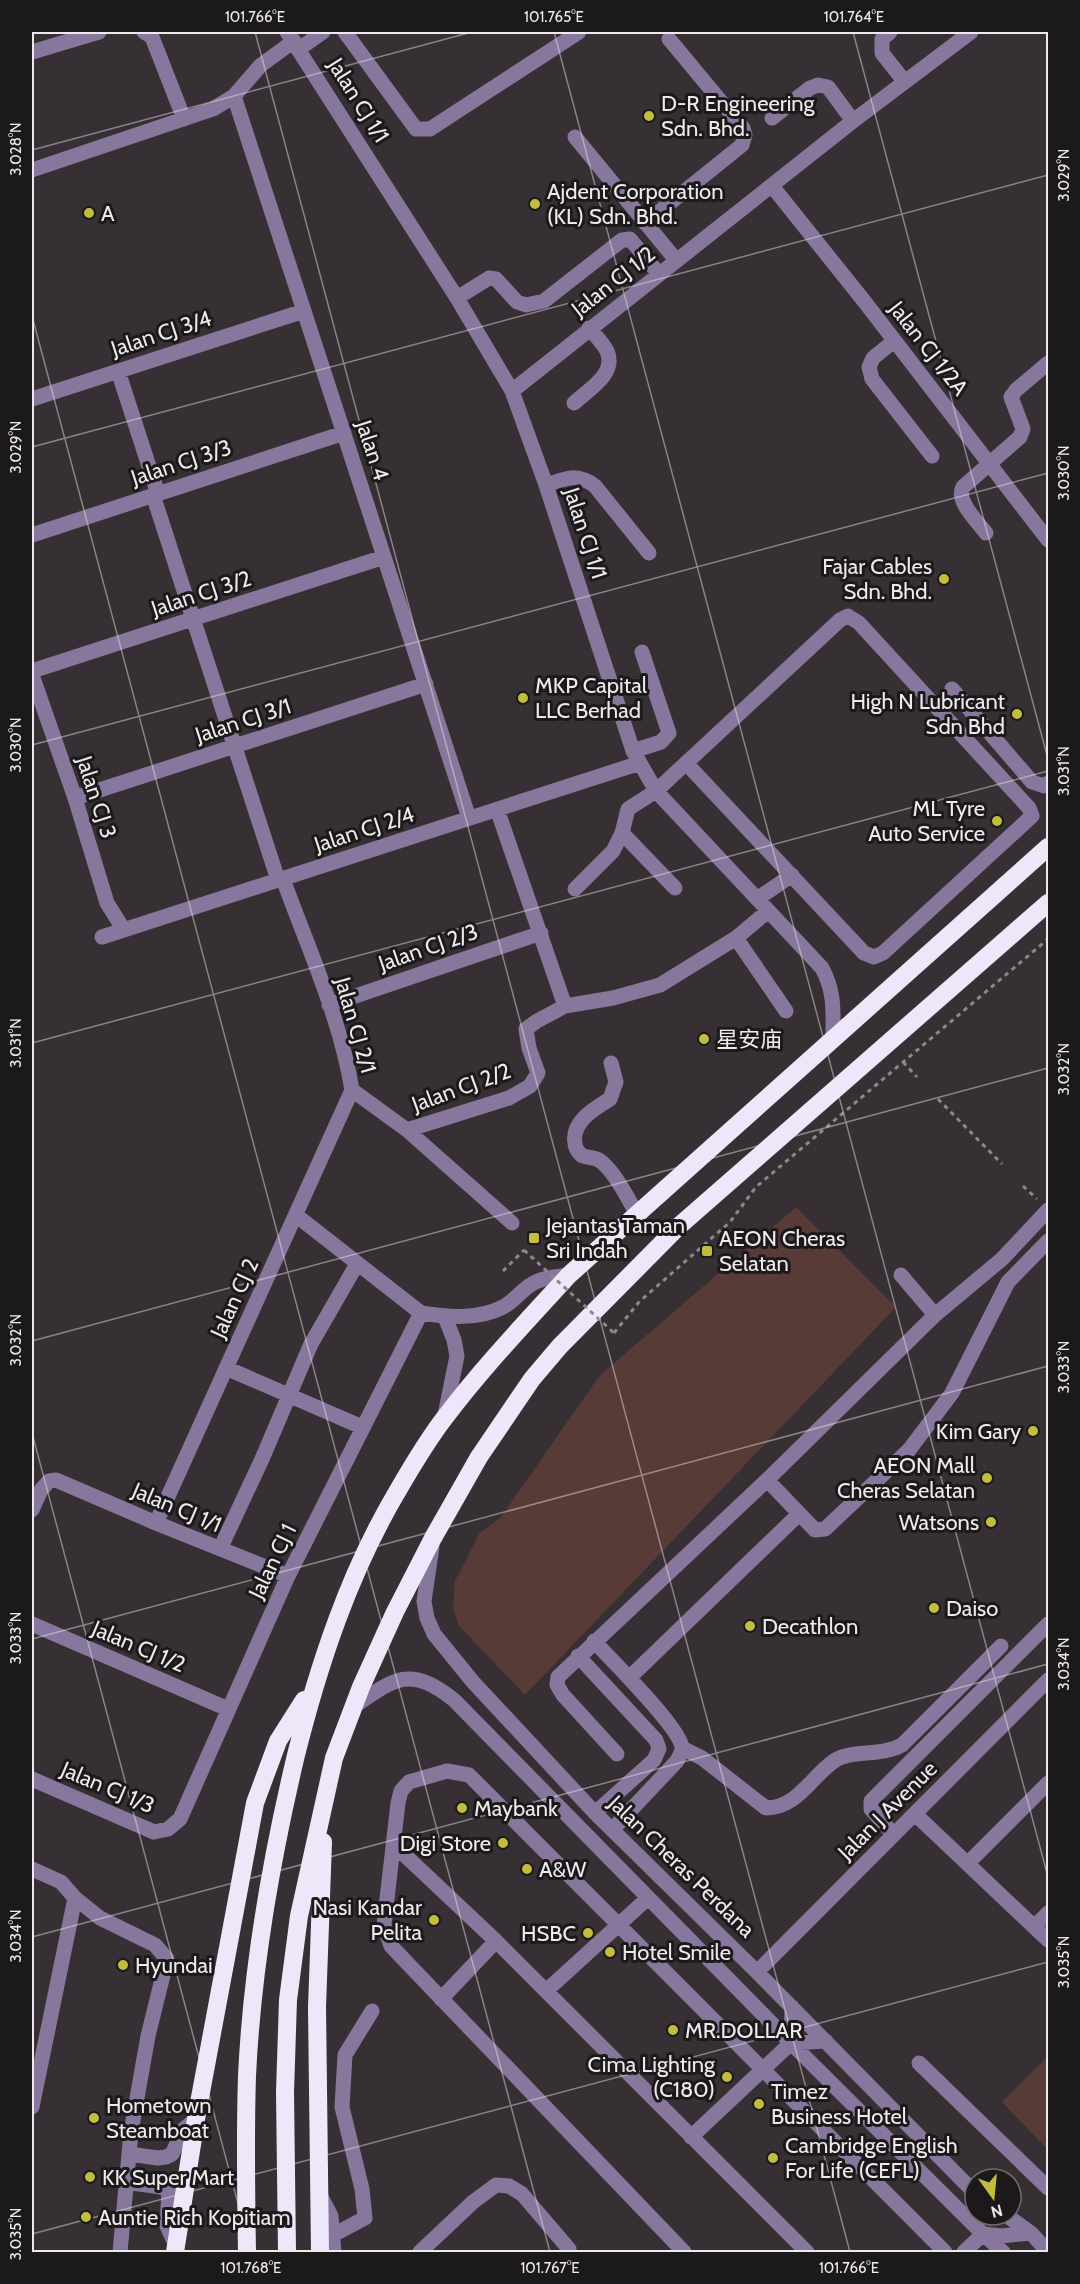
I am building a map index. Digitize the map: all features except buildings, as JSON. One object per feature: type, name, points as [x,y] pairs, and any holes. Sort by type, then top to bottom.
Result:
[{"type":"highway","points":[[247,2253],[247,2076],[255,1977],[267,1889],[313,1686],[358,1568],[396,1493],[445,1418],[500,1350],[569,1275],[1048,847]]},
{"type":"highway","points":[[287,2253],[285,2092],[288,2000],[299,1916],[334,1758],[353,1707],[395,1612],[433,1538],[479,1457],[532,1379],[574,1331],[679,1226],[1048,903]]},
{"type":"highway","points":[[176,2249],[196,2119],[255,1803],[278,1742],[313,1686]]},
{"type":"highway","points":[[320,2253],[317,2007],[324,1851],[322,1813]]},
{"type":"street","points":[[32,52],[99,32]]},
{"type":"street","points":[[144,32],[152,37],[184,120]]},
{"type":"street","points":[[32,170],[213,109],[234,96],[261,65],[294,40],[323,32]]},
{"type":"street","points":[[345,32],[417,129],[430,129],[579,32]]},
{"type":"street","points":[[890,32],[882,39],[882,53],[904,81]]},
{"type":"street","name":"Jalan CJ 1/2","points":[[512,391],[904,81],[971,32]]},
{"type":"street","points":[[645,223],[742,145],[745,135],[743,128],[669,39]]},
{"type":"street","name":"Jalan CJ 1/1","points":[[294,40],[457,298],[512,391],[637,757],[656,791],[822,968],[830,984],[833,1002],[833,1038]]},
{"type":"street","points":[[772,118],[810,88],[818,85],[828,87],[853,121]]},
{"type":"street","name":"Jalan 4","points":[[234,96],[469,818]]},
{"type":"street","points":[[574,137],[676,260]]},
{"type":"street","name":"Jalan CJ 1/2A","points":[[771,186],[1048,540]]},
{"type":"street","points":[[457,298],[489,278],[496,279],[517,302],[526,305],[544,301],[626,239],[630,239],[659,274]]},
{"type":"street","name":"Jalan CJ 3/4","points":[[32,399],[304,311]]},
{"type":"street","points":[[574,403],[607,373],[610,364],[607,350],[589,328]]},
{"type":"street","points":[[894,341],[873,358],[869,368],[872,379],[932,456]]},
{"type":"street","points":[[987,533],[961,499],[960,492],[1020,437],[1023,429],[1011,397],[1048,363]]},
{"type":"street","name":"Jalan CJ 2/1","points":[[118,371],[193,619],[280,880],[329,1005],[347,1062],[352,1090],[407,1130],[512,1223]]},
{"type":"street","name":"Jalan CJ 3/3","points":[[32,535],[344,433]]},
{"type":"street","points":[[546,485],[574,476],[587,480],[595,486],[649,553]]},
{"type":"street","name":"Jalan CJ 3/2","points":[[32,673],[384,557]]},
{"type":"street","points":[[575,889],[613,851],[622,833],[628,809],[656,791],[686,763],[840,620],[848,616],[860,622],[1029,808],[1032,816],[883,953],[874,957],[864,953],[686,763]]},
{"type":"street","name":"Jalan CJ 2/4","points":[[102,937],[498,809],[637,757],[661,742],[669,733],[642,652]]},
{"type":"street","name":"Jalan CJ 3","points":[[32,673],[75,798],[106,903],[124,930]]},
{"type":"street","name":"Jalan CJ 3/1","points":[[75,798],[426,684]]},
{"type":"street","points":[[952,689],[1032,782],[1044,786],[1048,783]]},
{"type":"street","points":[[498,809],[566,1006],[613,998],[660,985],[736,938],[768,911]]},
{"type":"street","points":[[622,833],[675,888]]},
{"type":"street","points":[[757,899],[792,875]]},
{"type":"street","name":"Jalan CJ 2/3","points":[[329,1005],[541,933]]},
{"type":"street","points":[[736,938],[786,1011]]},
{"type":"street","name":"Jalan CJ 2/2","points":[[407,1130],[509,1098],[530,1086],[538,1073],[529,1048],[526,1029],[566,1006]]},
{"type":"street","points":[[611,1063],[616,1082],[610,1099],[593,1109],[577,1126],[573,1134],[575,1147],[581,1155],[599,1160],[615,1179],[637,1214]]},
{"type":"street","name":"Jalan CJ 2","points":[[156,1523],[297,1216],[352,1090]]},
{"type":"street","points":[[617,1754],[563,1695],[557,1685],[558,1677],[766,1480],[934,1315],[1002,1259],[1045,1208]]},
{"type":"street","points":[[297,1216],[421,1312],[445,1317],[489,1313],[505,1306],[531,1284],[545,1278],[569,1275]]},
{"type":"street","points":[[766,1480],[815,1530],[825,1529],[909,1449],[952,1393],[1008,1282],[1048,1241]]},
{"type":"street","points":[[220,1549],[311,1344],[357,1264]]},
{"type":"street","points":[[901,1275],[934,1315]]},
{"type":"street","name":"Jalan CJ 1","points":[[168,1829],[180,1819],[288,1576],[421,1312]]},
{"type":"street","points":[[445,1317],[454,1340],[457,1356],[445,1418]]},
{"type":"street","points":[[226,1368],[363,1427]]},
{"type":"street","name":"Jalan CJ 1/1","points":[[32,1510],[41,1490],[49,1480],[56,1480],[288,1576]]},
{"type":"street","points":[[629,1678],[798,1515]]},
{"type":"street","name":"Jalan Cheras Perdana","points":[[433,1538],[424,1601],[427,1618],[434,1634],[473,1682],[595,1813],[758,1972],[963,2182]]},
{"type":"street","name":"Jalan CJ 1/2","points":[[32,1624],[228,1709]]},
{"type":"street","points":[[894,1835],[871,1809],[871,1801],[1048,1624]]},
{"type":"street","points":[[594,1641],[677,1734],[682,1748],[677,1761],[612,1830]]},
{"type":"street","points":[[682,1748],[702,1758],[766,1808],[781,1807],[800,1794],[834,1761],[844,1756],[891,1751],[902,1745],[1001,1646]]},
{"type":"street","points":[[578,1656],[656,1740],[659,1749],[654,1760],[595,1813]]},
{"type":"street","name":"Jalan Cheras Perdana","points":[[353,1707],[385,1684],[401,1680],[420,1679],[434,1684],[454,1700],[791,2043],[1004,2253]]},
{"type":"street","name":"Jalan J Avenue","points":[[758,1972],[1048,1680]]},
{"type":"street","points":[[684,2253],[391,1946],[384,1924],[398,1803],[401,1791],[409,1782],[447,1771],[470,1775],[945,2253]]},
{"type":"street","name":"Jalan CJ 1/3","points":[[32,1779],[154,1832],[168,1829]]},
{"type":"street","points":[[968,1863],[1048,1783]]},
{"type":"street","points":[[915,1814],[1048,1940]]},
{"type":"street","points":[[394,1845],[496,1941],[807,2253]]},
{"type":"street","points":[[32,1869],[61,1882],[75,1898],[100,1918],[155,1945],[166,1959],[148,2036],[130,2132],[120,2253]]},
{"type":"street","points":[[32,2107],[75,1898]]},
{"type":"street","points":[[546,1991],[648,1898]]},
{"type":"street","points":[[1035,1926],[1048,1913]]},
{"type":"street","points":[[441,1999],[496,1941]]},
{"type":"street","points":[[791,2043],[792,2007]]},
{"type":"street","points":[[333,2235],[365,2218],[362,2189],[342,2107],[345,2055],[372,2011]]},
{"type":"street","points":[[691,2137],[791,2043],[826,2041]]},
{"type":"street","points":[[919,2062],[1048,2188]]},
{"type":"street","points":[[129,2154],[166,2157],[172,2154],[184,2129],[196,2119]]},
{"type":"street","points":[[125,2182],[160,2187],[169,2191],[171,2196],[167,2226],[176,2249]]},
{"type":"street","points":[[420,2253],[473,2202],[496,2185],[509,2186],[522,2194],[569,2249]]},
{"type":"street","points":[[319,2193],[331,2216],[334,2253]]},
{"type":"street","points":[[982,2227],[983,2234]]},
{"type":"street","points":[[1022,2227],[1048,2252]]},
{"type":"street","points":[[983,2234],[1001,2236],[1030,2233]]},
{"type":"street","points":[[964,2253],[983,2234]]},
{"type":"path","points":[[503,1271],[524,1250],[614,1333],[639,1302],[730,1222],[756,1187],[1048,939]]},
{"type":"path","points":[[903,1062],[917,1077]]},
{"type":"path","points":[[938,1099],[1002,1164]]},
{"type":"path","points":[[1023,1186],[1045,1208]]},
{"type":"shaded area","points":[[796,1207],[896,1307],[525,1695],[459,1626],[453,1607],[455,1581],[479,1534],[501,1517],[600,1375]]},
{"type":"shaded area","points":[[1048,2056],[1048,2150],[1002,2102]]},
{"type":"place","name":"D-R Engineering Sdn. Bhd.","points":[[649,116]]},
{"type":"place","name":"Ajdent Corporation (KL) Sdn. Bhd.","points":[[535,204]]},
{"type":"place","name":"A","points":[[89,213]]},
{"type":"place","name":"Fajar Cables Sdn. Bhd.","points":[[944,579]]},
{"type":"place","name":"MKP Capital LLC Berhad","points":[[523,698]]},
{"type":"place","name":"High N Lubricant Sdn Bhd","points":[[1017,714]]},
{"type":"place","name":"ML Tyre Auto Service","points":[[997,821]]},
{"type":"place","name":"星安庙","points":[[704,1039]]},
{"type":"place","name":"Jejantas Taman Sri Indah","points":[[534,1238]]},
{"type":"place","name":"AEON Cheras Selatan","points":[[707,1251]]},
{"type":"place","name":"Kim Gary","points":[[1033,1431]]},
{"type":"place","name":"AEON Mall Cheras Selatan","points":[[987,1478]]},
{"type":"place","name":"Watsons","points":[[991,1522]]},
{"type":"place","name":"Daiso","points":[[934,1608]]},
{"type":"place","name":"Decathlon","points":[[750,1626]]},
{"type":"place","name":"Maybank","points":[[462,1808]]},
{"type":"place","name":"Digi Store","points":[[503,1843]]},
{"type":"place","name":"A&W","points":[[527,1869]]},
{"type":"place","name":"Nasi Kandar Pelita","points":[[434,1920]]},
{"type":"place","name":"HSBC","points":[[588,1933]]},
{"type":"place","name":"Hotel Smile","points":[[610,1952]]},
{"type":"place","name":"Hyundai","points":[[123,1965]]},
{"type":"place","name":"MR.DOLLAR","points":[[673,2030]]},
{"type":"place","name":"Cima Lighting (C180)","points":[[727,2077]]},
{"type":"place","name":"Timez Business Hotel","points":[[759,2104]]},
{"type":"place","name":"Hometown Steamboat","points":[[94,2118]]},
{"type":"place","name":"Cambridge English For Life (CEFL)","points":[[773,2158]]},
{"type":"place","name":"KK Super Mart","points":[[90,2177]]},
{"type":"place","name":"Auntie Rich Kopitiam","points":[[86,2217]]}]
